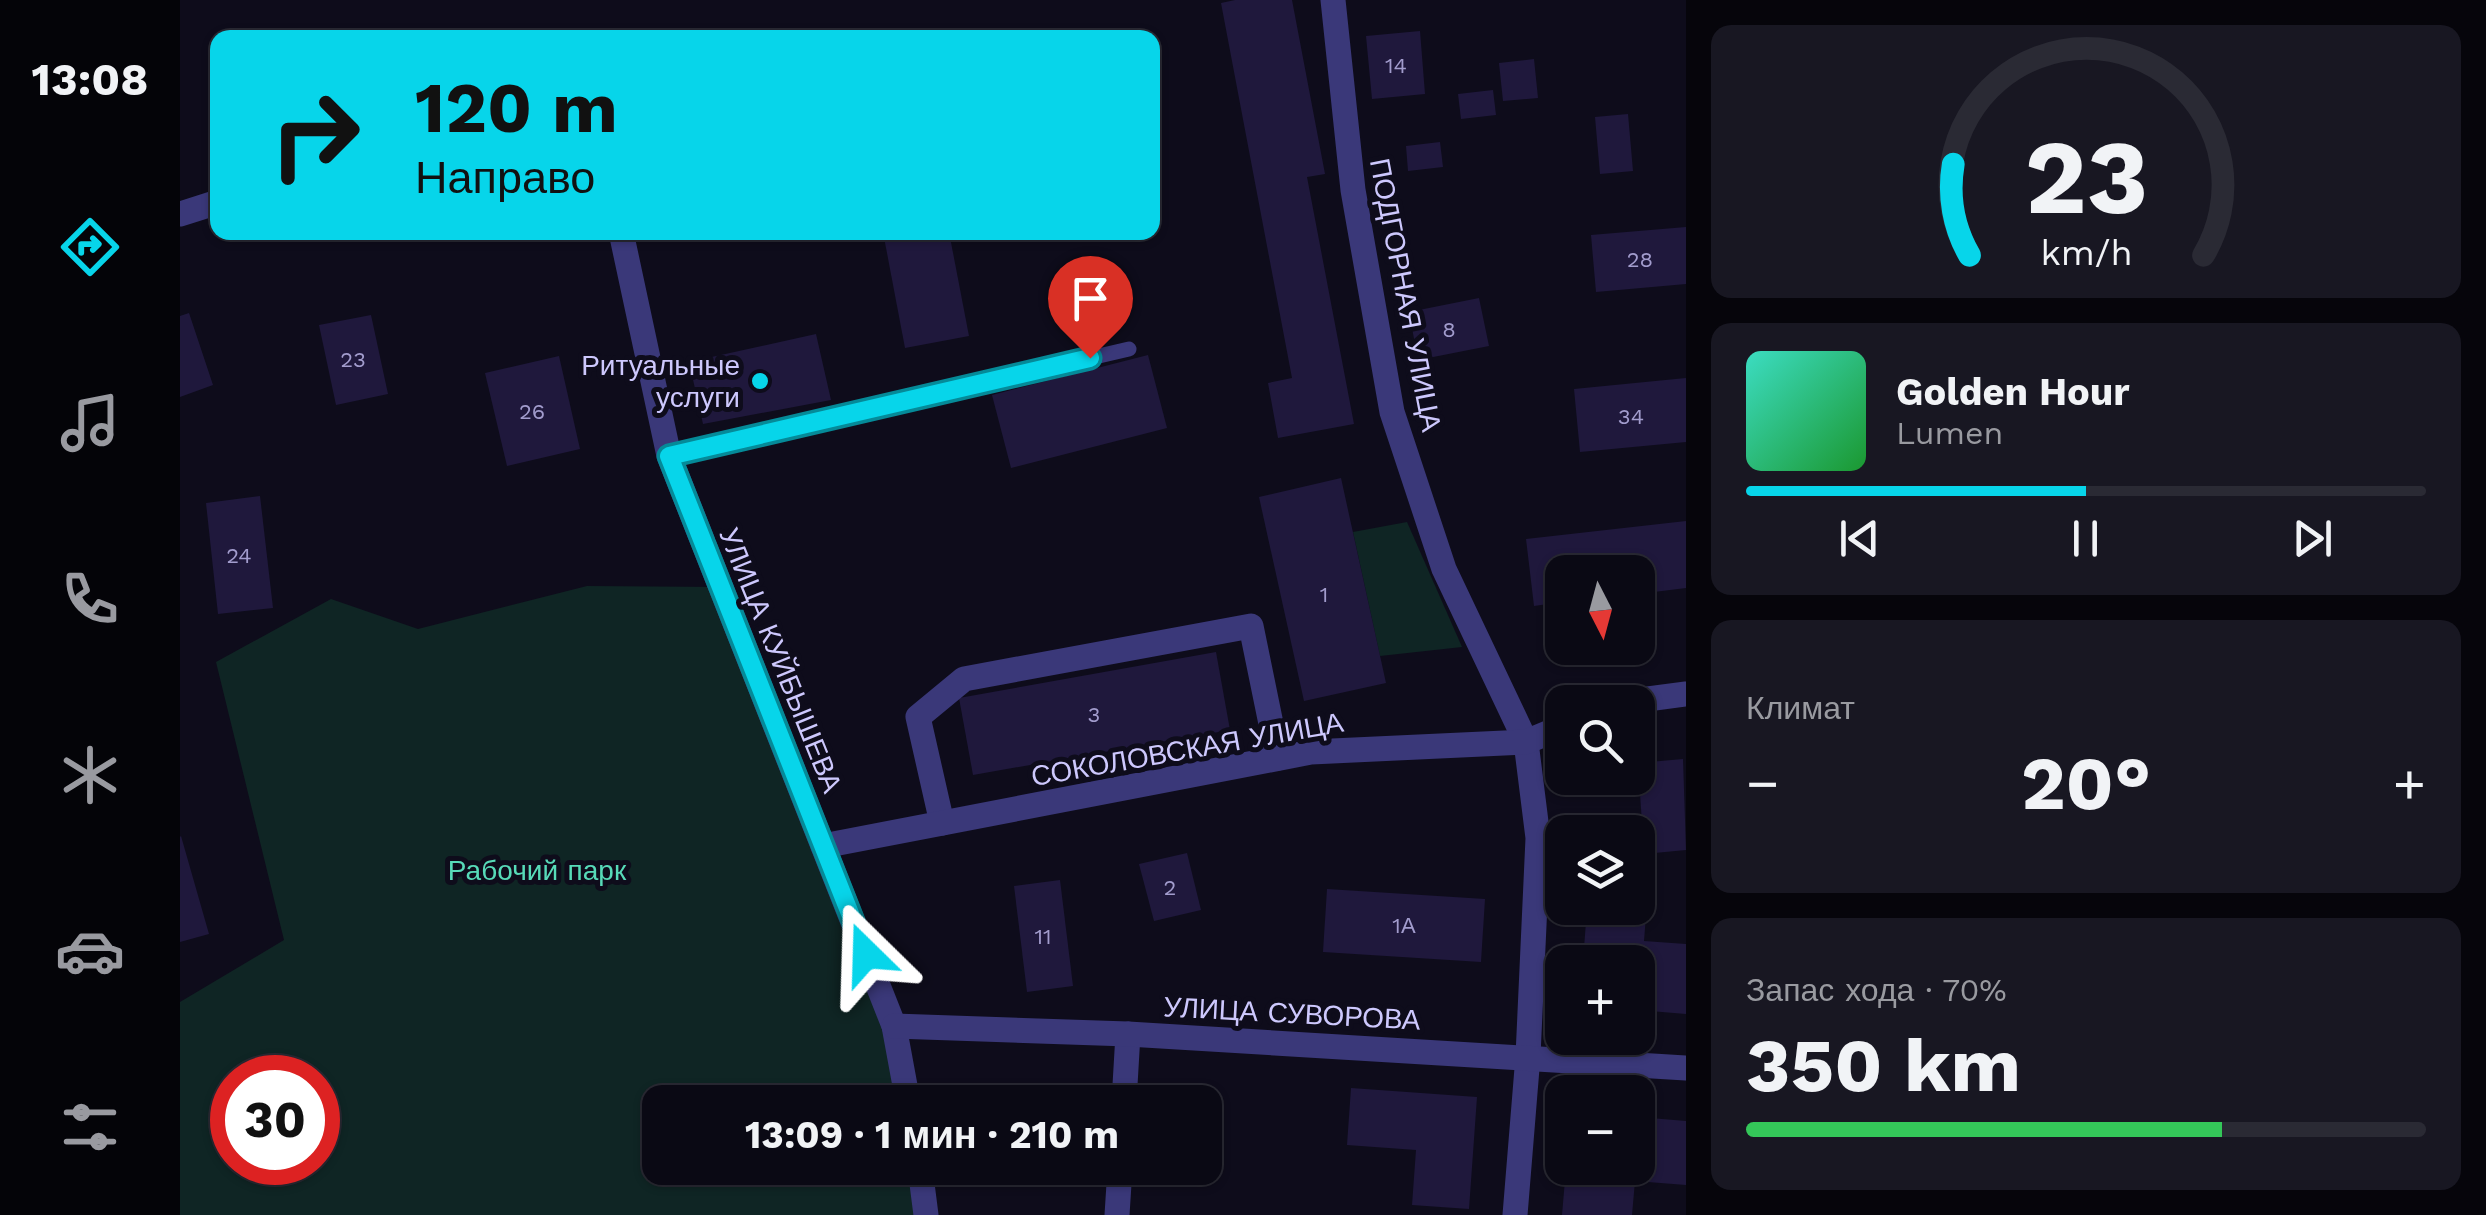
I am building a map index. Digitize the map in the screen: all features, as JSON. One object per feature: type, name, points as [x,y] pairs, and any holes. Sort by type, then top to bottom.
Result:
[{"type":"street","name":"ПОДГОРНАЯ УЛИЦА","points":[[1333,0],[1353,190],[1392,412],[1444,570],[1526,742],[1538,838],[1528,1056],[1515,1215]]},
{"type":"street","points":[[180,214],[210,205]]},
{"type":"street","name":"УЛИЦА КУЙБЫШЕВА","points":[[624,240],[669,456],[894,1026],[905,1085]]},
{"type":"street","points":[[942,824],[918,717],[964,680],[983,676],[1250,626],[1278,758]]},
{"type":"street","points":[[1655,698],[1686,694]]},
{"type":"street","name":"СОКОЛОВСКАЯ УЛИЦА","points":[[823,846],[1312,752],[1526,742],[1545,735]]},
{"type":"street","name":"УЛИЦА СУВОРОВА","points":[[894,1026],[1128,1034],[1686,1068]]},
{"type":"street","points":[[1125,1085],[1128,1034]]},
{"type":"street","points":[[922,1185],[926,1215]]},
{"type":"street","points":[[1117,1215],[1119,1185]]},
{"type":"lane","points":[[669,456],[1129,349]]},
{"type":"green space","points":[[1407,522],[1462,647],[1380,656],[1353,532]]},
{"type":"green space","name":"Рабочий парк","points":[[587,586],[720,587],[894,1026],[905,1085],[642,1085],[642,1185],[922,1185],[926,1215],[180,1215],[180,1002],[284,940],[216,662],[331,599],[418,629]]},
{"type":"building","points":[[1292,0],[1325,174],[1307,177],[1354,424],[1278,438],[1268,383],[1292,378],[1221,3]]},
{"type":"building","points":[[1420,31],[1425,94],[1372,99],[1366,36]]},
{"type":"building","points":[[1534,59],[1538,98],[1503,101],[1499,63]]},
{"type":"building","points":[[1493,90],[1496,115],[1461,119],[1458,94]]},
{"type":"building","points":[[1628,114],[1633,171],[1600,174],[1595,117]]},
{"type":"building","points":[[1440,142],[1443,167],[1408,171],[1406,146]]},
{"type":"building","points":[[1686,227],[1686,284],[1596,292],[1591,235]]},
{"type":"building","points":[[885,240],[951,240],[969,336],[905,348]]},
{"type":"building","points":[[1479,298],[1489,346],[1418,360],[1409,312]]},
{"type":"building","points":[[189,313],[213,385],[180,397],[180,316]]},
{"type":"building","points":[[371,315],[388,394],[336,405],[319,325]]},
{"type":"building","name":"Ритуальные услуги","points":[[816,334],[831,400],[703,424],[689,362]]},
{"type":"building","points":[[1148,355],[1167,428],[1011,468],[992,395]]},
{"type":"building","points":[[559,356],[580,449],[507,466],[485,373]]},
{"type":"building","points":[[1686,378],[1686,442],[1580,452],[1574,389]]},
{"type":"building","points":[[1341,478],[1386,683],[1304,701],[1259,497]]},
{"type":"building","points":[[260,496],[273,608],[218,614],[206,503]]},
{"type":"building","points":[[1686,521],[1686,588],[1655,592],[1655,555],[1545,555],[1545,604],[1534,606],[1526,539]]},
{"type":"building","points":[[1216,652],[1230,730],[973,775],[959,698]]},
{"type":"building","points":[[1683,759],[1686,850],[1655,853],[1655,815],[1641,815],[1640,795],[1655,795],[1655,761]]},
{"type":"building","points":[[180,837],[209,934],[180,942]]},
{"type":"building","points":[[1187,853],[1201,910],[1154,921],[1139,864]]},
{"type":"building","points":[[1060,880],[1073,986],[1027,992],[1014,886]]},
{"type":"building","points":[[1327,889],[1485,899],[1481,962],[1323,952]]},
{"type":"building","points":[[1586,925],[1645,925],[1644,941],[1686,944],[1686,1014],[1655,1011],[1655,945],[1584,945]]},
{"type":"building","points":[[1351,1088],[1477,1097],[1469,1209],[1412,1205],[1416,1150],[1347,1145]]},
{"type":"building","points":[[1655,1118],[1686,1121],[1686,1185],[1655,1183]]},
{"type":"building","points":[[1565,1185],[1635,1185],[1632,1215],[1562,1215]]},
{"type":"place","name":"Ритуальные услуги","points":[[760,381]]},
{"type":"route","points":[[866,954],[669,456],[1090,358]]}]
